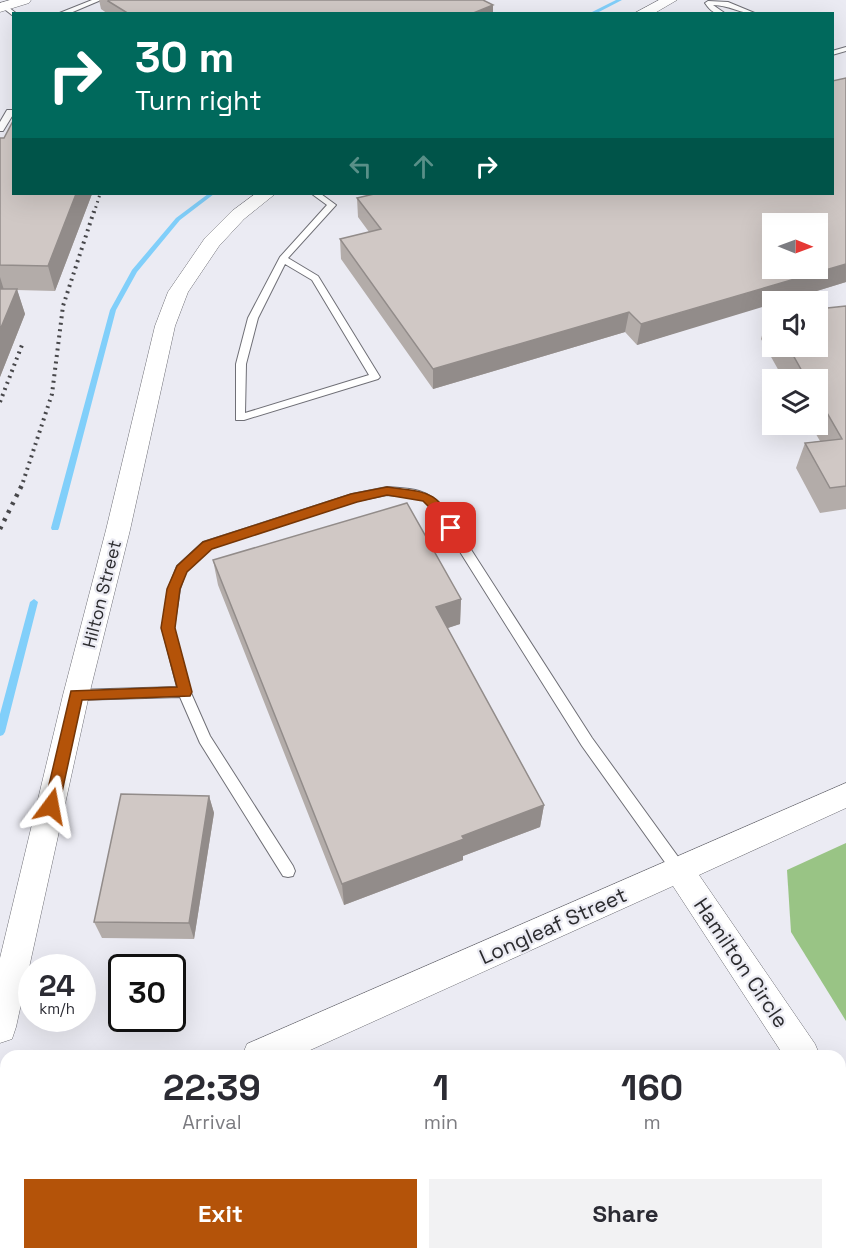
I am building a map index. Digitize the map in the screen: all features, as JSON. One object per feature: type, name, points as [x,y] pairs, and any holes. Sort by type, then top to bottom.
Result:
[{"type":"street","points":[[6,10],[24,0]]},
{"type":"street","points":[[644,12],[670,0]]},
{"type":"street","name":"Hilton Street","points":[[0,1027],[76,695],[118,530],[165,326],[178,292],[199,258],[238,215],[265,195]]},
{"type":"street","name":"Longleaf Street","points":[[273,1050],[846,795]]},
{"type":"street","name":"Hamilton Circle","points":[[680,870],[799,1050]]},
{"type":"lane","points":[[65,12],[98,0]]},
{"type":"lane","points":[[705,1],[718,12]]},
{"type":"lane","points":[[705,1],[726,3],[749,12]]},
{"type":"lane","points":[[0,129],[10,112]]},
{"type":"lane","points":[[283,259],[315,278],[375,377],[240,418],[241,364],[253,318],[283,259],[332,205],[317,195]]},
{"type":"lane","points":[[288,871],[205,739],[185,692],[168,628],[174,589],[181,569],[207,545],[356,497],[387,491],[427,497],[439,509],[587,742],[680,870]]},
{"type":"lane","points":[[76,695],[185,692]]},
{"type":"green space","points":[[846,843],[846,1021],[791,932],[787,870]]},
{"type":"building","points":[[483,0],[493,5],[476,12],[126,12],[108,1]]},
{"type":"building","points":[[846,78],[846,264],[828,269],[828,213],[762,213],[762,279],[795,279],[641,324],[629,312],[433,369],[340,239],[381,229],[357,198],[370,195],[834,195],[834,81]]},
{"type":"building","points":[[12,123],[12,195],[76,195],[48,266],[0,265],[0,138],[4,138]]},
{"type":"building","points":[[0,289],[17,289],[0,330]]},
{"type":"building","points":[[846,306],[846,486],[830,488],[805,443],[842,439],[828,414],[828,369],[801,369],[794,357],[828,357],[828,308]]},
{"type":"building","points":[[407,503],[461,599],[436,607],[544,805],[462,836],[464,839],[342,884],[213,560]]},
{"type":"building","points":[[121,794],[209,796],[189,923],[94,922]]},
{"type":"waterway","points":[[594,12],[620,0]]},
{"type":"waterway","points":[[55,528],[113,310],[134,271],[178,219],[210,195]]},
{"type":"waterway","points":[[0,732],[34,602]]},
{"type":"railway","points":[[94,213],[100,195]]},
{"type":"railway","points":[[23,482],[52,394],[63,306],[94,211]]},
{"type":"railway","points":[[0,402],[22,345]]},
{"type":"railway","points":[[0,529],[24,481]]},
{"type":"route","points":[[51,806],[76,695],[185,692],[168,628],[174,589],[181,569],[207,545],[356,497],[387,491],[427,497],[439,509],[451,528]]}]
